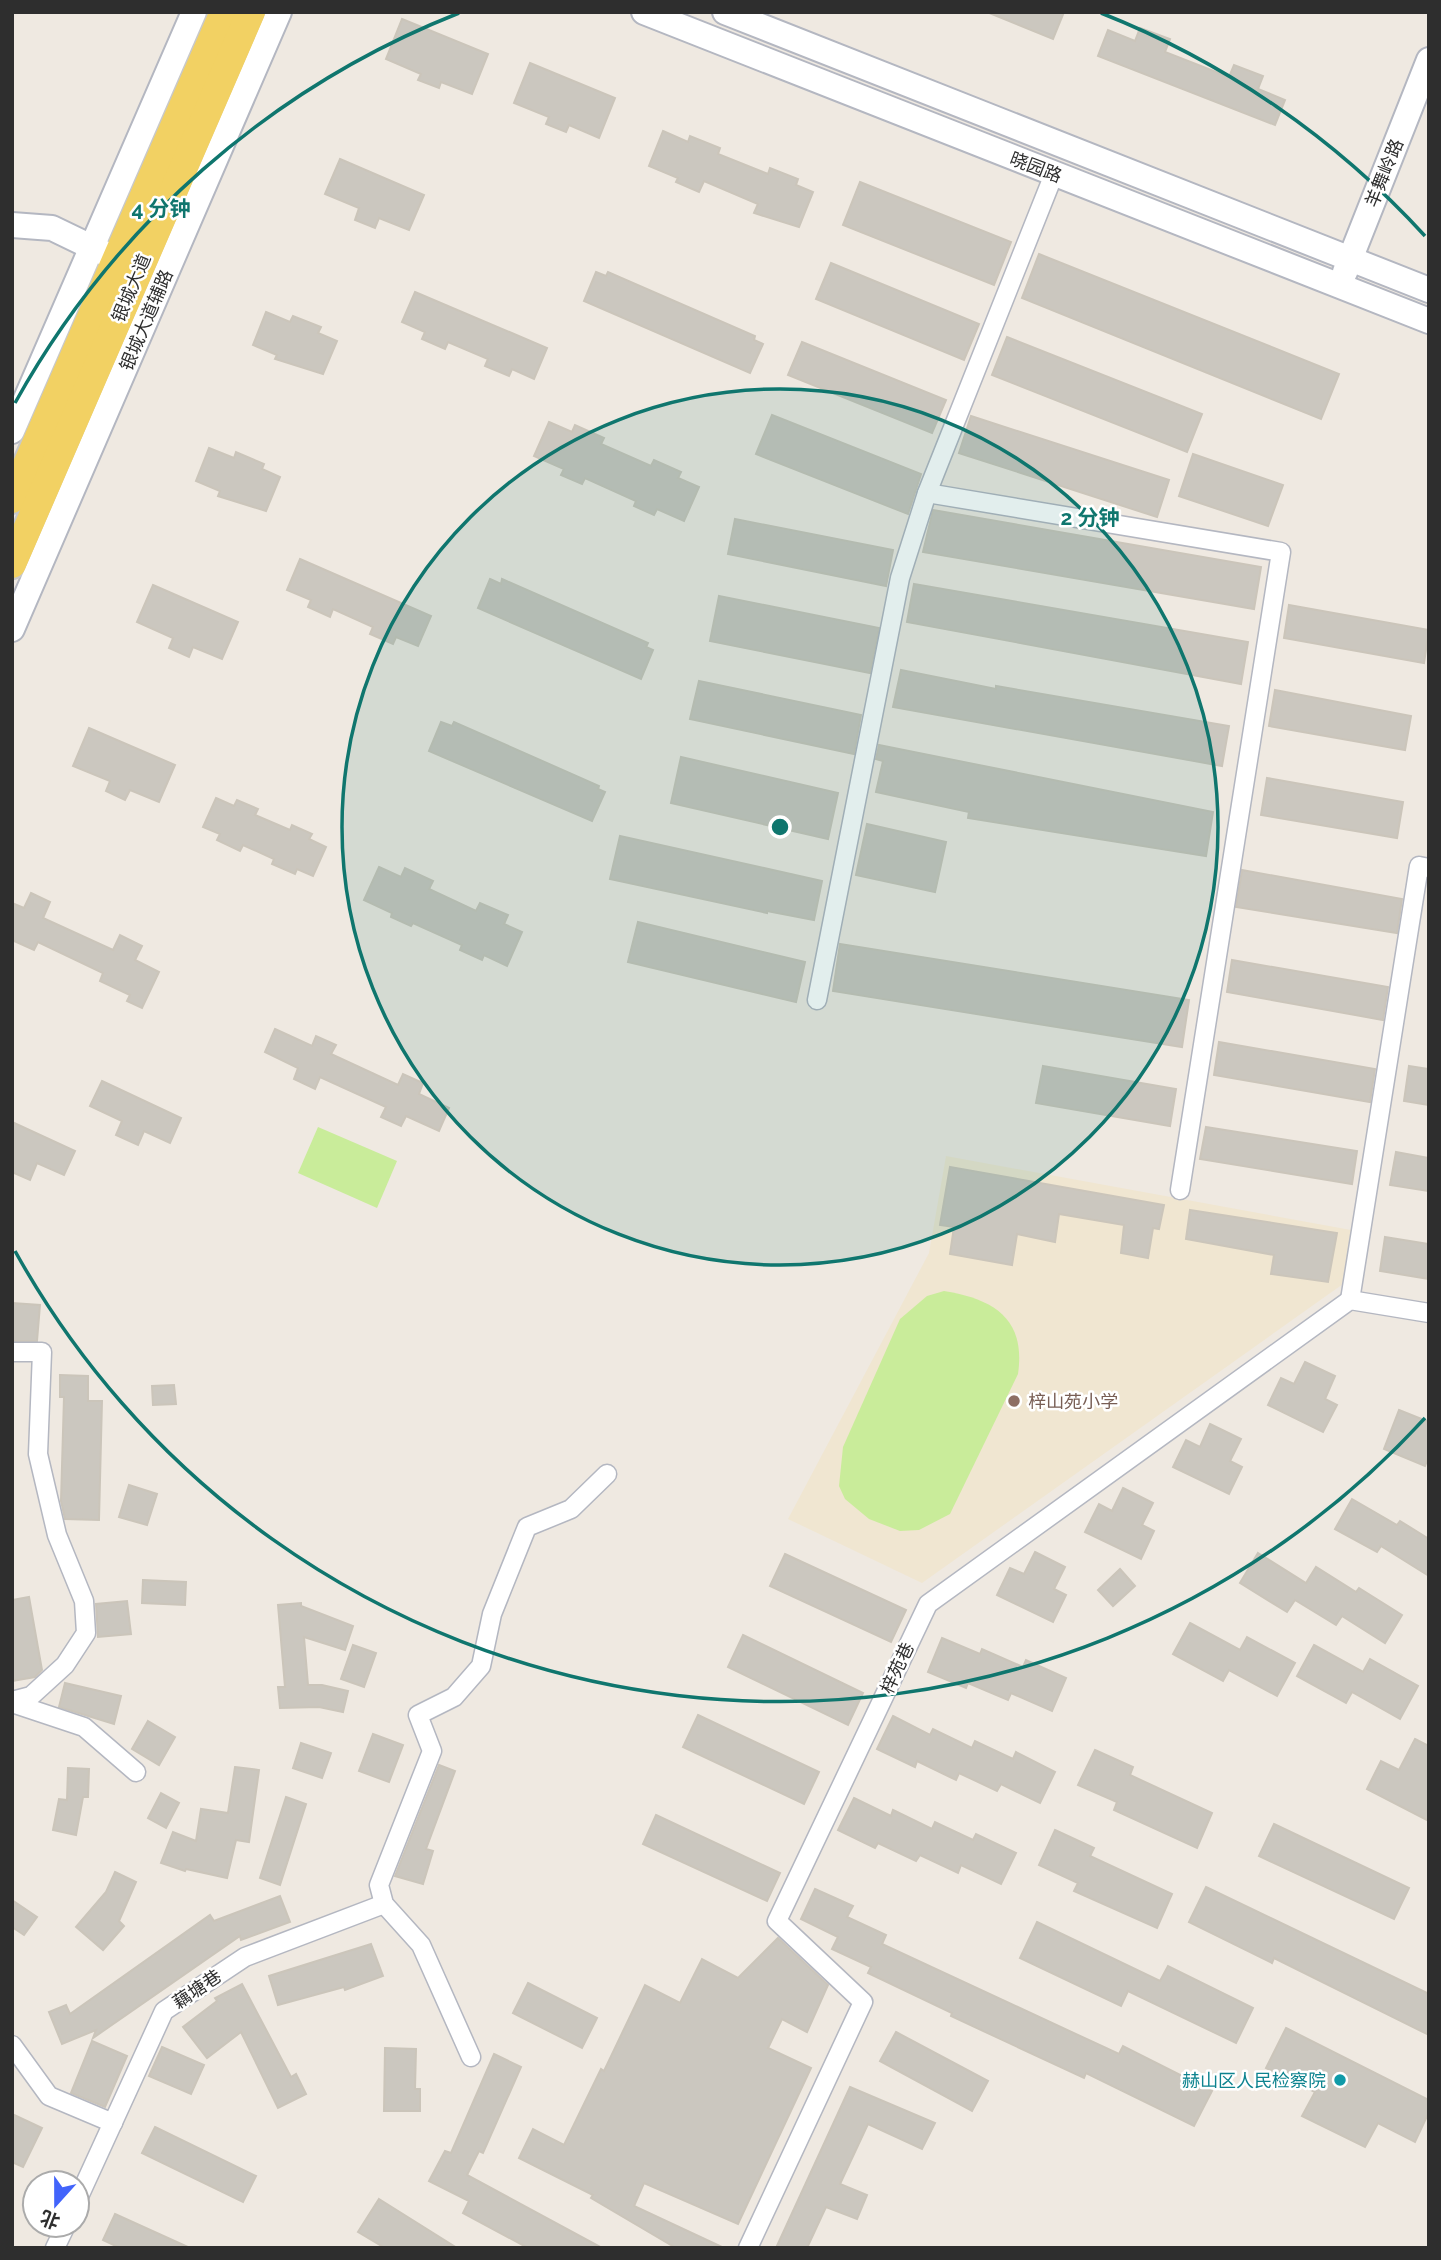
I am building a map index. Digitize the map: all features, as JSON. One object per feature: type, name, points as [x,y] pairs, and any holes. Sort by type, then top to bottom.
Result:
[{"type":"main road","name":"银城大道","points":[[12,499],[105,254],[223,12]]},
{"type":"main road","name":"银城大道","points":[[12,564],[251,12]]},
{"type":"street","points":[[12,431],[105,254],[194,12]]},
{"type":"street","name":"银城大道辅路","points":[[12,629],[279,12]]},
{"type":"street","name":"晓园路","points":[[644,12],[1429,321]]},
{"type":"street","name":"晓园路","points":[[725,12],[1429,290]]},
{"type":"street","name":"羊舞岭路","points":[[1340,286],[1429,60]]},
{"type":"street","points":[[817,1000],[900,578],[927,493],[1054,174]]},
{"type":"street","points":[[12,225],[51,228],[105,254]]},
{"type":"street","points":[[927,493],[1281,552],[1180,1190]]},
{"type":"street","points":[[1429,868],[1419,866],[1350,1300],[1429,1313]]},
{"type":"street","name":"梓苑巷","points":[[748,2248],[863,2002],[777,1922],[928,1604],[1350,1300]]},
{"type":"street","points":[[12,1352],[42,1352],[38,1454],[57,1535],[84,1601],[86,1633],[65,1665],[31,1696],[12,1702]]},
{"type":"street","points":[[471,2057],[421,1945],[384,1904],[379,1885],[432,1751],[418,1715],[454,1697],[481,1666],[492,1614],[527,1527],[571,1509],[607,1474]]},
{"type":"street","points":[[12,1702],[84,1727],[136,1772]]},
{"type":"street","name":"藕塘巷","points":[[91,2171],[164,2011],[245,1957],[384,1904]]},
{"type":"street","points":[[12,2045],[49,2096],[113,2123]]},
{"type":"shaded area","name":"梓山苑小学","points":[[946,1156],[1351,1230],[1343,1284],[922,1583],[788,1519],[929,1253]]},
{"type":"green space","points":[[318,1127],[397,1161],[377,1208],[298,1173]]},
{"type":"green space","points":[[944,1291],[978,1300],[1003,1315],[1017,1339],[1018,1374],[950,1514],[919,1530],[900,1531],[869,1519],[845,1499],[839,1486],[843,1447],[900,1319],[927,1296]]},
{"type":"building","points":[[987,12],[1064,12],[1053,39]]},
{"type":"building","points":[[402,19],[488,54],[472,94],[441,82],[439,88],[418,80],[421,74],[386,59]]},
{"type":"building","points":[[1140,28],[1170,39],[1165,52],[1229,77],[1234,65],[1263,76],[1258,89],[1285,100],[1275,125],[1098,56],[1108,30],[1135,41]]},
{"type":"building","points":[[530,63],[615,98],[599,138],[569,125],[566,132],[546,124],[549,117],[514,103]]},
{"type":"building","points":[[663,131],[688,142],[690,136],[720,148],[718,154],[768,174],[770,168],[798,179],[796,185],[813,192],[799,227],[754,213],[758,204],[704,181],[699,192],[676,182],[678,178],[649,166]]},
{"type":"building","points":[[340,159],[424,195],[409,230],[379,218],[375,228],[355,220],[359,208],[325,194]]},
{"type":"building","points":[[860,182],[1011,242],[994,285],[843,225]]},
{"type":"building","points":[[1039,254],[1339,374],[1321,419],[1022,298]]},
{"type":"building","points":[[831,263],[979,324],[964,360],[816,299]]},
{"type":"building","points":[[596,272],[606,276],[608,272],[755,336],[754,340],[763,344],[750,373],[584,301]]},
{"type":"building","points":[[415,292],[547,348],[534,379],[512,369],[509,376],[485,366],[488,359],[448,342],[445,349],[422,339],[425,332],[402,322]]},
{"type":"building","points":[[266,312],[290,322],[293,316],[321,327],[318,333],[337,341],[323,374],[275,359],[277,355],[253,345]]},
{"type":"building","points":[[1007,337],[1202,414],[1187,452],[992,375]]},
{"type":"building","points":[[802,342],[946,400],[932,433],[788,375]]},
{"type":"building","points":[[772,415],[921,474],[908,514],[756,454]]},
{"type":"building","points":[[971,416],[1169,480],[1157,517],[959,453]]},
{"type":"building","points":[[549,422],[572,432],[575,425],[604,438],[601,444],[651,466],[654,460],[681,472],[678,478],[699,487],[684,521],[657,509],[654,515],[634,506],[636,501],[585,478],[582,484],[561,475],[564,469],[534,456]]},
{"type":"building","points":[[209,448],[234,458],[236,452],[264,464],[262,469],[280,477],[266,511],[218,496],[220,491],[196,481]]},
{"type":"building","points":[[1193,454],[1283,485],[1268,526],[1179,496]]},
{"type":"building","points":[[933,510],[1261,567],[1254,609],[923,552]]},
{"type":"building","points":[[735,519],[893,550],[886,586],[728,554]]},
{"type":"building","points":[[300,559],[431,616],[418,646],[396,637],[393,644],[370,634],[373,627],[333,609],[330,617],[308,607],[311,600],[287,590]]},
{"type":"building","points":[[490,579],[501,584],[502,579],[648,643],[646,647],[653,650],[641,679],[478,608]]},
{"type":"building","points":[[914,584],[1248,642],[1241,684],[907,622]]},
{"type":"building","points":[[153,585],[238,622],[222,659],[193,647],[189,657],[169,648],[173,638],[137,622]]},
{"type":"building","points":[[719,596],[879,628],[870,673],[710,641]]},
{"type":"building","points":[[1289,605],[1429,630],[1424,663],[1284,638]]},
{"type":"building","points":[[901,670],[996,689],[996,686],[1229,726],[1222,766],[893,707]]},
{"type":"building","points":[[699,681],[861,715],[854,754],[690,719]]},
{"type":"building","points":[[1275,690],[1411,716],[1405,750],[1269,726]]},
{"type":"building","points":[[441,722],[452,726],[454,722],[599,786],[598,789],[605,792],[592,821],[429,751]]},
{"type":"building","points":[[89,728],[175,765],[159,802],[130,790],[125,800],[106,791],[110,781],[73,766]]},
{"type":"building","points":[[879,745],[1213,812],[1206,856],[968,818],[969,812],[876,792],[883,761],[876,759]]},
{"type":"building","points":[[681,757],[838,793],[828,839],[671,803]]},
{"type":"building","points":[[1267,778],[1403,802],[1397,838],[1261,815]]},
{"type":"building","points":[[216,798],[234,806],[237,800],[258,809],[255,815],[290,830],[292,825],[312,834],[309,839],[326,847],[313,876],[297,869],[295,874],[272,864],[274,859],[243,845],[240,851],[217,840],[220,834],[203,827]]},
{"type":"building","points":[[867,824],[946,842],[935,892],[856,875]]},
{"type":"building","points":[[620,836],[822,881],[814,920],[767,913],[610,879]]},
{"type":"building","points":[[379,867],[401,877],[405,868],[433,881],[429,889],[476,911],[480,903],[508,915],[504,924],[522,932],[507,966],[484,955],[482,960],[460,950],[462,945],[413,923],[411,926],[391,917],[392,913],[364,900]]},
{"type":"building","points":[[1242,870],[1402,899],[1397,933],[1236,907]]},
{"type":"building","points":[[31,893],[50,902],[43,918],[113,950],[120,935],[142,946],[135,960],[159,972],[142,1008],[127,1001],[130,995],[100,981],[103,973],[38,942],[34,950],[12,940],[12,903],[24,908]]},
{"type":"building","points":[[638,922],[805,962],[796,1002],[628,962]]},
{"type":"building","points":[[840,944],[1189,1000],[1182,1047],[833,991]]},
{"type":"building","points":[[1232,960],[1388,987],[1383,1020],[1227,992]]},
{"type":"building","points":[[275,1029],[312,1046],[316,1036],[336,1045],[331,1054],[398,1085],[403,1074],[423,1083],[419,1094],[449,1108],[439,1131],[406,1116],[401,1126],[381,1117],[386,1107],[320,1077],[315,1089],[294,1079],[298,1068],[265,1052]]},
{"type":"building","points":[[1219,1042],[1375,1069],[1370,1102],[1214,1075]]},
{"type":"building","points":[[1043,1066],[1176,1089],[1170,1126],[1036,1103]]},
{"type":"building","points":[[1409,1066],[1429,1069],[1429,1105],[1404,1101]]},
{"type":"building","points":[[102,1081],[181,1118],[170,1143],[144,1131],[138,1145],[116,1135],[122,1121],[90,1106]]},
{"type":"building","points":[[12,1122],[75,1151],[64,1175],[37,1163],[30,1180],[12,1172]]},
{"type":"building","points":[[1206,1127],[1357,1151],[1352,1184],[1200,1159]]},
{"type":"building","points":[[1396,1152],[1429,1158],[1429,1191],[1390,1185]]},
{"type":"building","points":[[950,1167],[1164,1205],[1159,1229],[1153,1228],[1148,1258],[1121,1253],[1124,1225],[1059,1214],[1055,1242],[1017,1234],[1012,1265],[950,1254],[954,1227],[940,1225]]},
{"type":"building","points":[[1190,1210],[1337,1233],[1328,1282],[1271,1274],[1274,1255],[1186,1239]]},
{"type":"building","points":[[1385,1237],[1429,1244],[1429,1279],[1380,1271]]},
{"type":"building","points":[[12,1303],[40,1305],[37,1341],[12,1341]]},
{"type":"building","points":[[1305,1362],[1335,1376],[1325,1399],[1337,1405],[1323,1432],[1268,1405],[1281,1378],[1294,1384]]},
{"type":"building","points":[[60,1375],[88,1376],[88,1401],[102,1401],[99,1520],[65,1519],[61,1501],[64,1397],[60,1397]]},
{"type":"building","points":[[174,1385],[176,1404],[153,1405],[152,1386]]},
{"type":"building","points":[[1399,1410],[1429,1422],[1429,1456],[1425,1466],[1384,1449]]},
{"type":"building","points":[[1210,1424],[1241,1439],[1230,1461],[1242,1467],[1229,1494],[1173,1467],[1186,1440],[1200,1447]]},
{"type":"building","points":[[129,1485],[157,1494],[147,1525],[119,1517]]},
{"type":"building","points":[[1123,1488],[1153,1503],[1142,1525],[1154,1531],[1141,1559],[1085,1532],[1099,1504],[1112,1511]]},
{"type":"building","points":[[1352,1499],[1397,1525],[1400,1521],[1429,1539],[1429,1576],[1381,1546],[1377,1552],[1335,1529]]},
{"type":"building","points":[[1035,1552],[1065,1567],[1054,1589],[1066,1595],[1053,1622],[997,1595],[1010,1568],[1024,1574]]},
{"type":"building","points":[[1258,1553],[1306,1583],[1316,1567],[1356,1592],[1359,1588],[1402,1615],[1385,1643],[1342,1616],[1336,1625],[1295,1600],[1287,1612],[1240,1583]]},
{"type":"building","points":[[785,1554],[906,1610],[891,1642],[770,1586]]},
{"type":"building","points":[[1120,1569],[1135,1586],[1113,1606],[1098,1590]]},
{"type":"building","points":[[143,1580],[186,1582],[185,1605],[142,1603]]},
{"type":"building","points":[[29,1597],[42,1670],[35,1677],[12,1681],[12,1600]]},
{"type":"building","points":[[127,1601],[131,1634],[98,1637],[96,1604]]},
{"type":"building","points":[[301,1603],[301,1606],[353,1626],[345,1650],[304,1637],[308,1685],[348,1691],[343,1712],[319,1707],[280,1708],[278,1687],[285,1687],[278,1605]]},
{"type":"building","points":[[1190,1623],[1240,1650],[1247,1637],[1295,1663],[1277,1696],[1229,1670],[1223,1681],[1173,1654]]},
{"type":"building","points":[[743,1635],[863,1693],[848,1725],[728,1667]]},
{"type":"building","points":[[942,1638],[980,1654],[982,1649],[1023,1667],[1026,1660],[1066,1678],[1052,1711],[1011,1693],[1008,1700],[968,1683],[966,1688],[928,1672]]},
{"type":"building","points":[[353,1645],[376,1653],[364,1687],[341,1679]]},
{"type":"building","points":[[1314,1645],[1363,1672],[1370,1659],[1418,1686],[1400,1719],[1352,1692],[1346,1703],[1297,1676]]},
{"type":"building","points":[[65,1683],[121,1696],[114,1724],[59,1707]]},
{"type":"building","points":[[698,1715],[819,1772],[804,1804],[683,1747]]},
{"type":"building","points":[[893,1716],[930,1735],[933,1729],[972,1748],[975,1741],[1013,1759],[1016,1752],[1055,1772],[1040,1803],[1001,1784],[997,1791],[959,1773],[956,1780],[917,1761],[915,1767],[877,1749]]},
{"type":"building","points":[[148,1721],[175,1737],[159,1765],[132,1749]]},
{"type":"building","points":[[373,1734],[403,1745],[389,1782],[359,1771]]},
{"type":"building","points":[[1415,1739],[1429,1746],[1429,1821],[1367,1789],[1381,1761],[1399,1770]]},
{"type":"building","points":[[301,1743],[331,1753],[322,1778],[293,1768]]},
{"type":"building","points":[[1095,1750],[1133,1767],[1130,1775],[1212,1813],[1197,1848],[1114,1810],[1117,1802],[1078,1785]]},
{"type":"building","points":[[439,1765],[455,1771],[426,1849],[433,1851],[423,1884],[395,1876]]},
{"type":"building","points":[[235,1767],[259,1770],[249,1842],[236,1840],[227,1878],[186,1869],[185,1871],[161,1863],[173,1832],[196,1841],[201,1809],[228,1813]]},
{"type":"building","points":[[68,1768],[89,1769],[88,1797],[83,1797],[76,1835],[53,1830],[59,1799],[67,1800]]},
{"type":"building","points":[[161,1793],[179,1803],[166,1828],[148,1818]]},
{"type":"building","points":[[286,1797],[306,1804],[280,1885],[260,1878]]},
{"type":"building","points":[[854,1798],[891,1816],[893,1810],[932,1829],[935,1822],[973,1840],[976,1834],[1016,1853],[1001,1884],[961,1865],[958,1873],[920,1855],[916,1861],[878,1843],[875,1848],[838,1830]]},
{"type":"building","points":[[656,1815],[780,1873],[767,1901],[643,1844]]},
{"type":"building","points":[[1274,1824],[1409,1888],[1394,1919],[1259,1856]]},
{"type":"building","points":[[1055,1830],[1094,1848],[1090,1856],[1172,1894],[1157,1928],[1074,1891],[1078,1883],[1039,1865]]},
{"type":"building","points":[[115,1872],[136,1882],[119,1921],[124,1926],[103,1950],[76,1927],[106,1892]]},
{"type":"building","points":[[1206,1887],[1429,1994],[1429,2035],[1274,1958],[1272,1963],[1189,1922]]},
{"type":"building","points":[[815,1889],[853,1906],[847,1917],[886,1935],[882,1944],[1119,2054],[1123,2046],[1212,2091],[1194,2126],[1086,2073],[1084,2078],[951,2016],[952,2013],[868,1973],[871,1967],[832,1949],[838,1937],[801,1919]]},
{"type":"building","points":[[280,1896],[290,1922],[241,1940],[240,1936],[93,2038],[96,2030],[62,2044],[49,2012],[66,2005],[70,2014],[210,1915],[214,1921]]},
{"type":"building","points":[[12,1900],[37,1917],[24,1935],[12,1927]]},
{"type":"building","points":[[1037,1922],[1160,1981],[1168,1966],[1253,2008],[1236,2043],[1128,1991],[1121,2006],[1020,1958]]},
{"type":"building","points":[[778,1938],[828,1985],[807,2032],[782,2019],[768,2048],[811,2068],[738,2224],[644,2183],[634,2206],[724,2248],[676,2248],[591,2198],[593,2195],[519,2158],[533,2129],[564,2145],[601,2069],[604,2071],[645,1985],[680,2003],[702,1959],[738,1978]]},
{"type":"building","points":[[371,1944],[383,1976],[345,1990],[344,1987],[278,2005],[269,1976]]},
{"type":"building","points":[[528,1983],[597,2018],[582,2048],[513,2013]]},
{"type":"building","points":[[242,1984],[291,2077],[296,2074],[306,2094],[278,2108],[241,2032],[207,2058],[183,2027],[217,2001],[215,1998]]},
{"type":"building","name":"赫山区人民检察院","points":[[1286,2028],[1429,2100],[1429,2112],[1415,2142],[1378,2123],[1365,2147],[1302,2116],[1315,2092],[1266,2068]]},
{"type":"building","points":[[896,2032],[988,2081],[972,2111],[880,2061]]},
{"type":"building","points":[[92,2041],[127,2056],[105,2107],[71,2093]]},
{"type":"building","points":[[162,2047],[204,2065],[191,2094],[149,2076]]},
{"type":"building","points":[[385,2048],[416,2049],[415,2089],[420,2089],[420,2111],[384,2111]]},
{"type":"building","points":[[494,2054],[521,2067],[483,2153],[479,2151],[467,2175],[602,2248],[528,2248],[463,2213],[469,2201],[429,2181],[445,2151],[451,2153]]},
{"type":"building","points":[[850,2087],[935,2123],[922,2149],[868,2124],[840,2184],[867,2195],[857,2219],[826,2207],[807,2248],[776,2248]]},
{"type":"building","points":[[12,2114],[42,2128],[23,2167],[12,2162]]},
{"type":"building","points":[[155,2127],[256,2176],[243,2202],[142,2153]]},
{"type":"building","points":[[379,2199],[457,2248],[385,2248],[358,2232]]},
{"type":"building","points":[[115,2214],[190,2248],[120,2248],[103,2240]]},
{"type":"place","name":"梓山苑小学","points":[[1014,1401]]},
{"type":"place","name":"赫山区人民检察院","points":[[1340,2080]]}]
